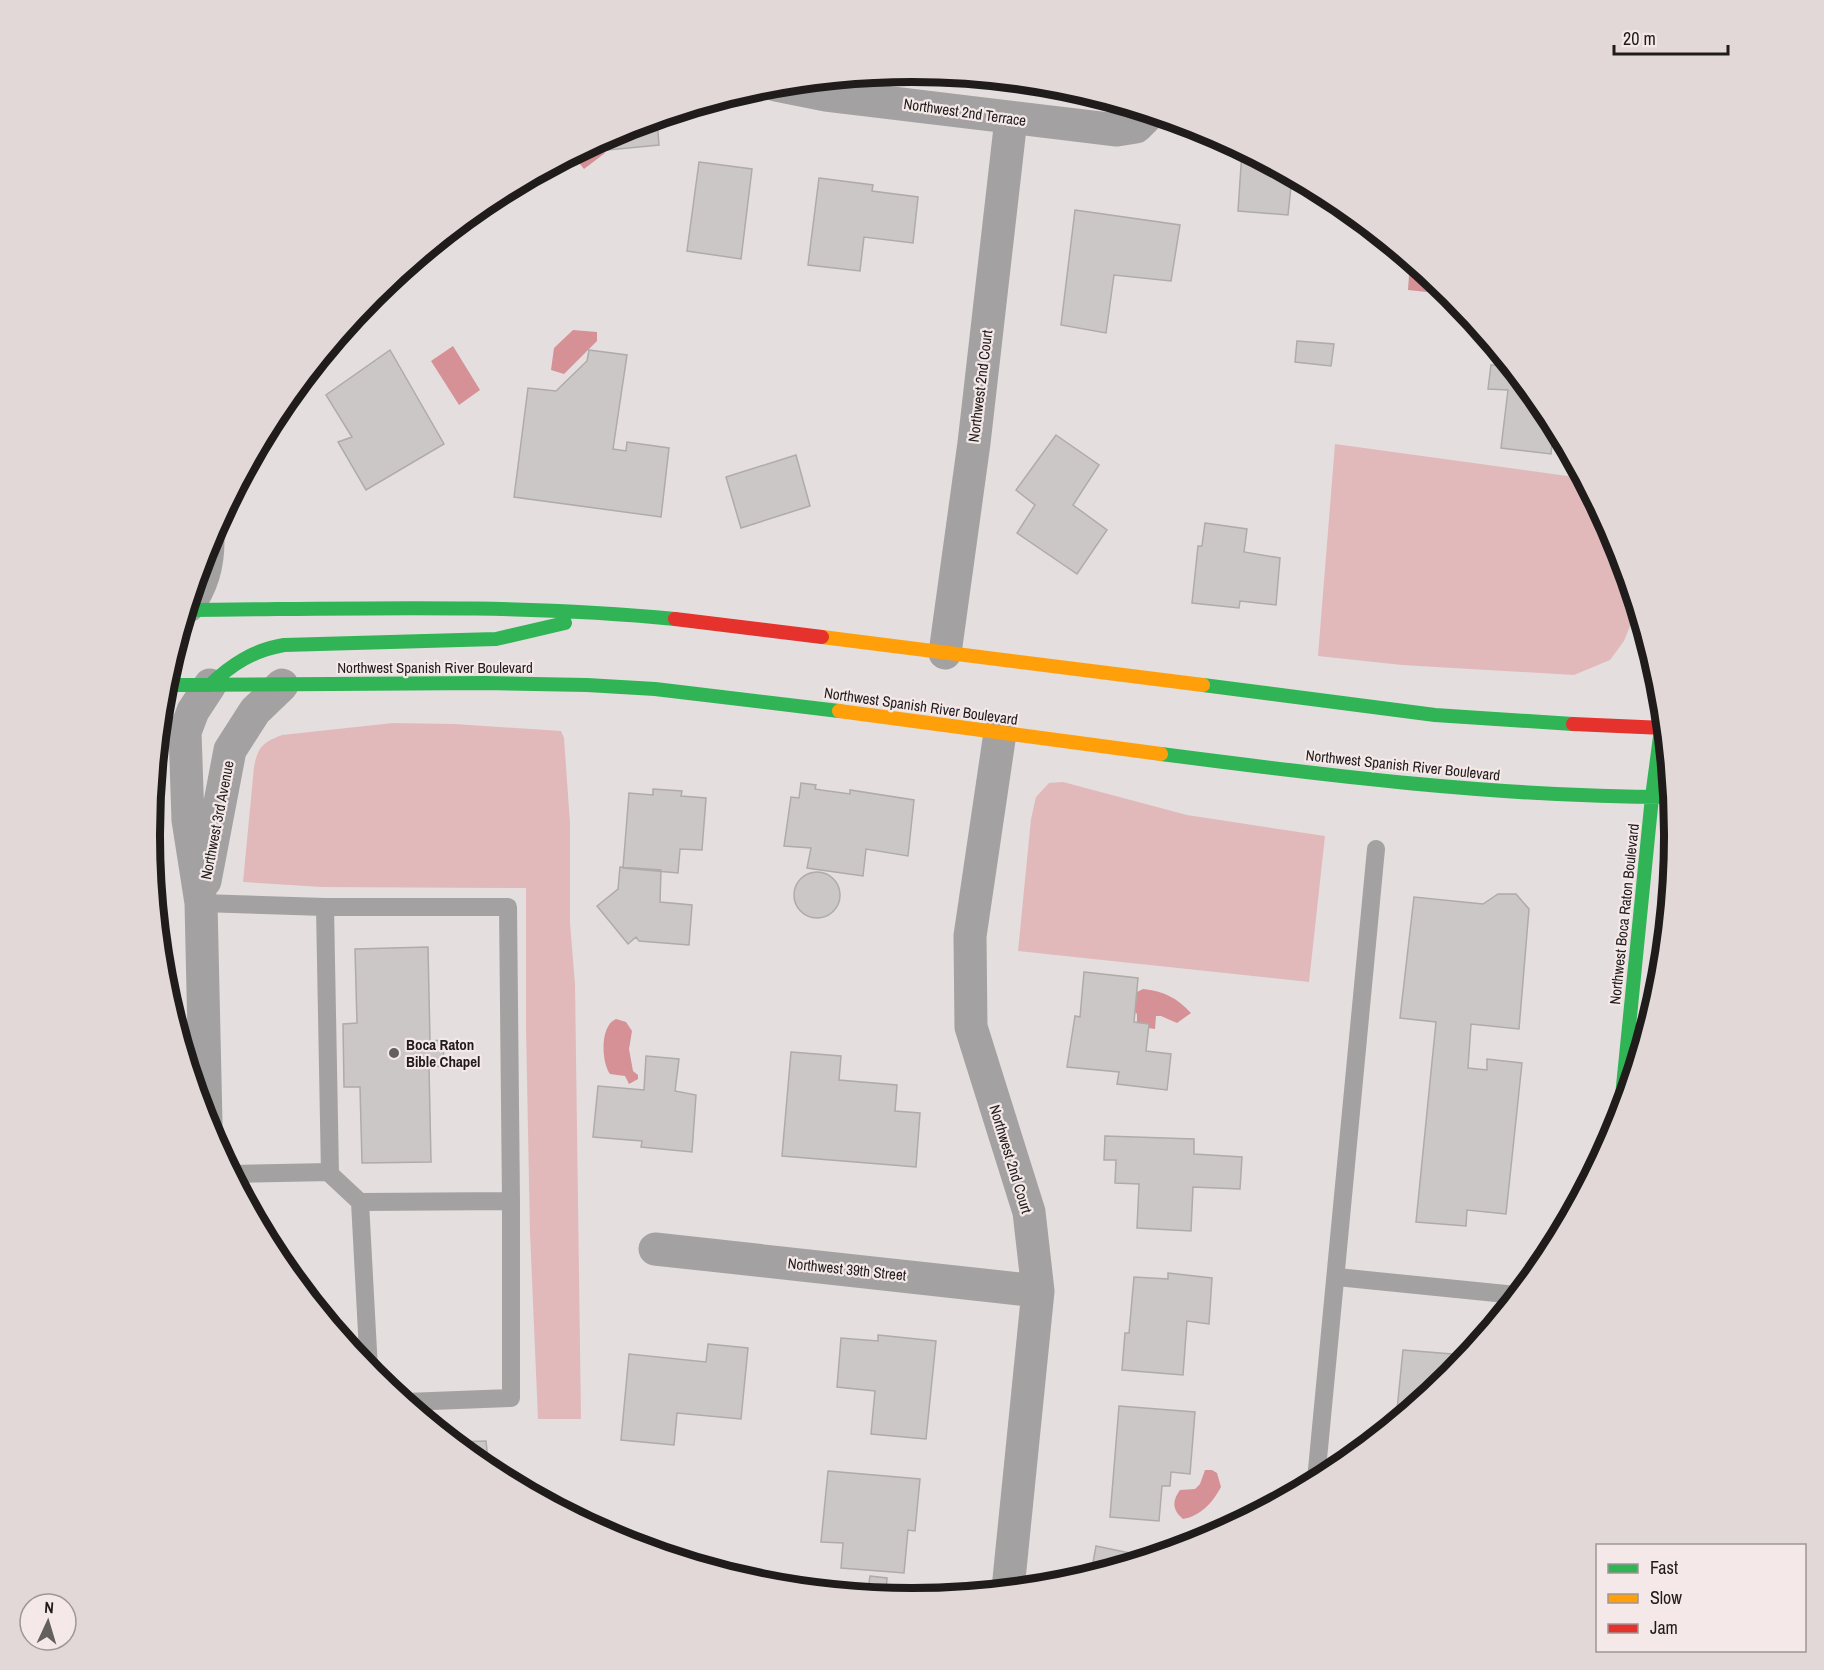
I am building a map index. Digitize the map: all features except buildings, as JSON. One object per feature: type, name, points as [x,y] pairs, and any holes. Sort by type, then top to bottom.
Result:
[{"type":"main road","points":[[194,610],[499,609],[611,613],[730,625],[1435,715],[1506,721],[1656,723]]},
{"type":"main road","points":[[210,684],[238,660],[269,647],[496,639],[611,613]]},
{"type":"main road","name":"Northwest Spanish River Boulevard","points":[[175,685],[559,683],[630,687],[736,698],[1179,757],[1413,784],[1544,794],[1663,797]]},
{"type":"main road","name":"Northwest Boca Raton Boulevard","points":[[1624,1081],[1652,797],[1659,749]]},
{"type":"street","name":"Northwest 2nd Terrace","points":[[804,91],[930,106],[1011,119],[1117,130],[1136,127],[1144,119]]},
{"type":"street","name":"Northwest 2nd Court","points":[[945,652],[974,443],[1011,119]]},
{"type":"street","name":"Northwest 3rd Avenue","points":[[205,1093],[201,903],[188,820],[185,732],[188,721],[210,684]]},
{"type":"street","name":"Northwest 3rd Avenue","points":[[201,903],[230,750],[255,711],[282,684]]},
{"type":"street","name":"Northwest 2nd Court","points":[[1000,734],[970,936],[971,1027],[1029,1212],[1038,1291],[1009,1581]]},
{"type":"street","name":"Northwest 39th Street","points":[[655,1249],[1038,1291]]},
{"type":"lane","points":[[1317,1469],[1377,849]]},
{"type":"lane","points":[[201,903],[325,907],[508,907],[511,1398],[417,1402]]},
{"type":"lane","points":[[325,907],[330,1172],[360,1202],[368,1354]]},
{"type":"lane","points":[[240,1174],[330,1172]]},
{"type":"lane","points":[[360,1202],[511,1201]]},
{"type":"lane","points":[[1337,1277],[1508,1294]]},
{"type":"shaded area","points":[[602,150],[605,153],[584,169],[578,161]]},
{"type":"shaded area","points":[[1409,270],[1433,293],[1408,290]]},
{"type":"shaded area","points":[[573,330],[597,332],[597,341],[564,374],[551,370],[554,348]]},
{"type":"shaded area","points":[[453,346],[480,390],[459,405],[431,361]]},
{"type":"shaded area","points":[[1335,444],[1574,477],[1607,547],[1633,619],[1624,641],[1610,660],[1574,675],[1402,665],[1318,656]]},
{"type":"shaded area","points":[[393,723],[455,724],[561,731],[564,738],[570,823],[570,923],[575,984],[581,1419],[538,1419],[530,1233],[526,888],[321,887],[243,882],[254,767],[262,746],[282,735]]},
{"type":"shaded area","points":[[1063,782],[1187,815],[1325,836],[1309,982],[1018,951],[1031,819],[1036,797],[1049,783]]},
{"type":"shaded area","points":[[1143,989],[1170,996],[1191,1013],[1177,1023],[1156,1016],[1155,1029],[1148,1028],[1137,1022],[1135,1012],[1137,992]]},
{"type":"shaded area","points":[[616,1019],[626,1022],[632,1031],[629,1049],[633,1071],[638,1075],[638,1079],[629,1084],[625,1076],[610,1074],[605,1061],[604,1044],[607,1028]]},
{"type":"shaded area","points":[[1205,1470],[1217,1473],[1221,1487],[1206,1508],[1183,1519],[1175,1509],[1176,1498],[1180,1490],[1195,1489],[1200,1484]]},
{"type":"traffic: fast","points":[[194,610],[492,609],[675,619]]},
{"type":"traffic: fast","points":[[210,685],[244,659],[263,650],[284,645],[496,639],[565,623]]},
{"type":"traffic: fast","points":[[175,685],[484,683],[587,685],[655,689],[839,711]]},
{"type":"traffic: fast","points":[[1203,685],[1435,715],[1573,724]]},
{"type":"traffic: fast","points":[[1624,1081],[1659,745]]},
{"type":"traffic: fast","points":[[1161,754],[1415,784],[1543,793],[1663,797]]},
{"type":"traffic: slow","points":[[822,637],[1203,685]]},
{"type":"traffic: slow","points":[[839,711],[1161,754]]},
{"type":"traffic: jam","points":[[675,619],[822,637]]},
{"type":"traffic: jam","points":[[1573,724],[1656,728]]},
{"type":"place","name":"Boca Raton Bible Chapel","points":[[394,1053]]}]
